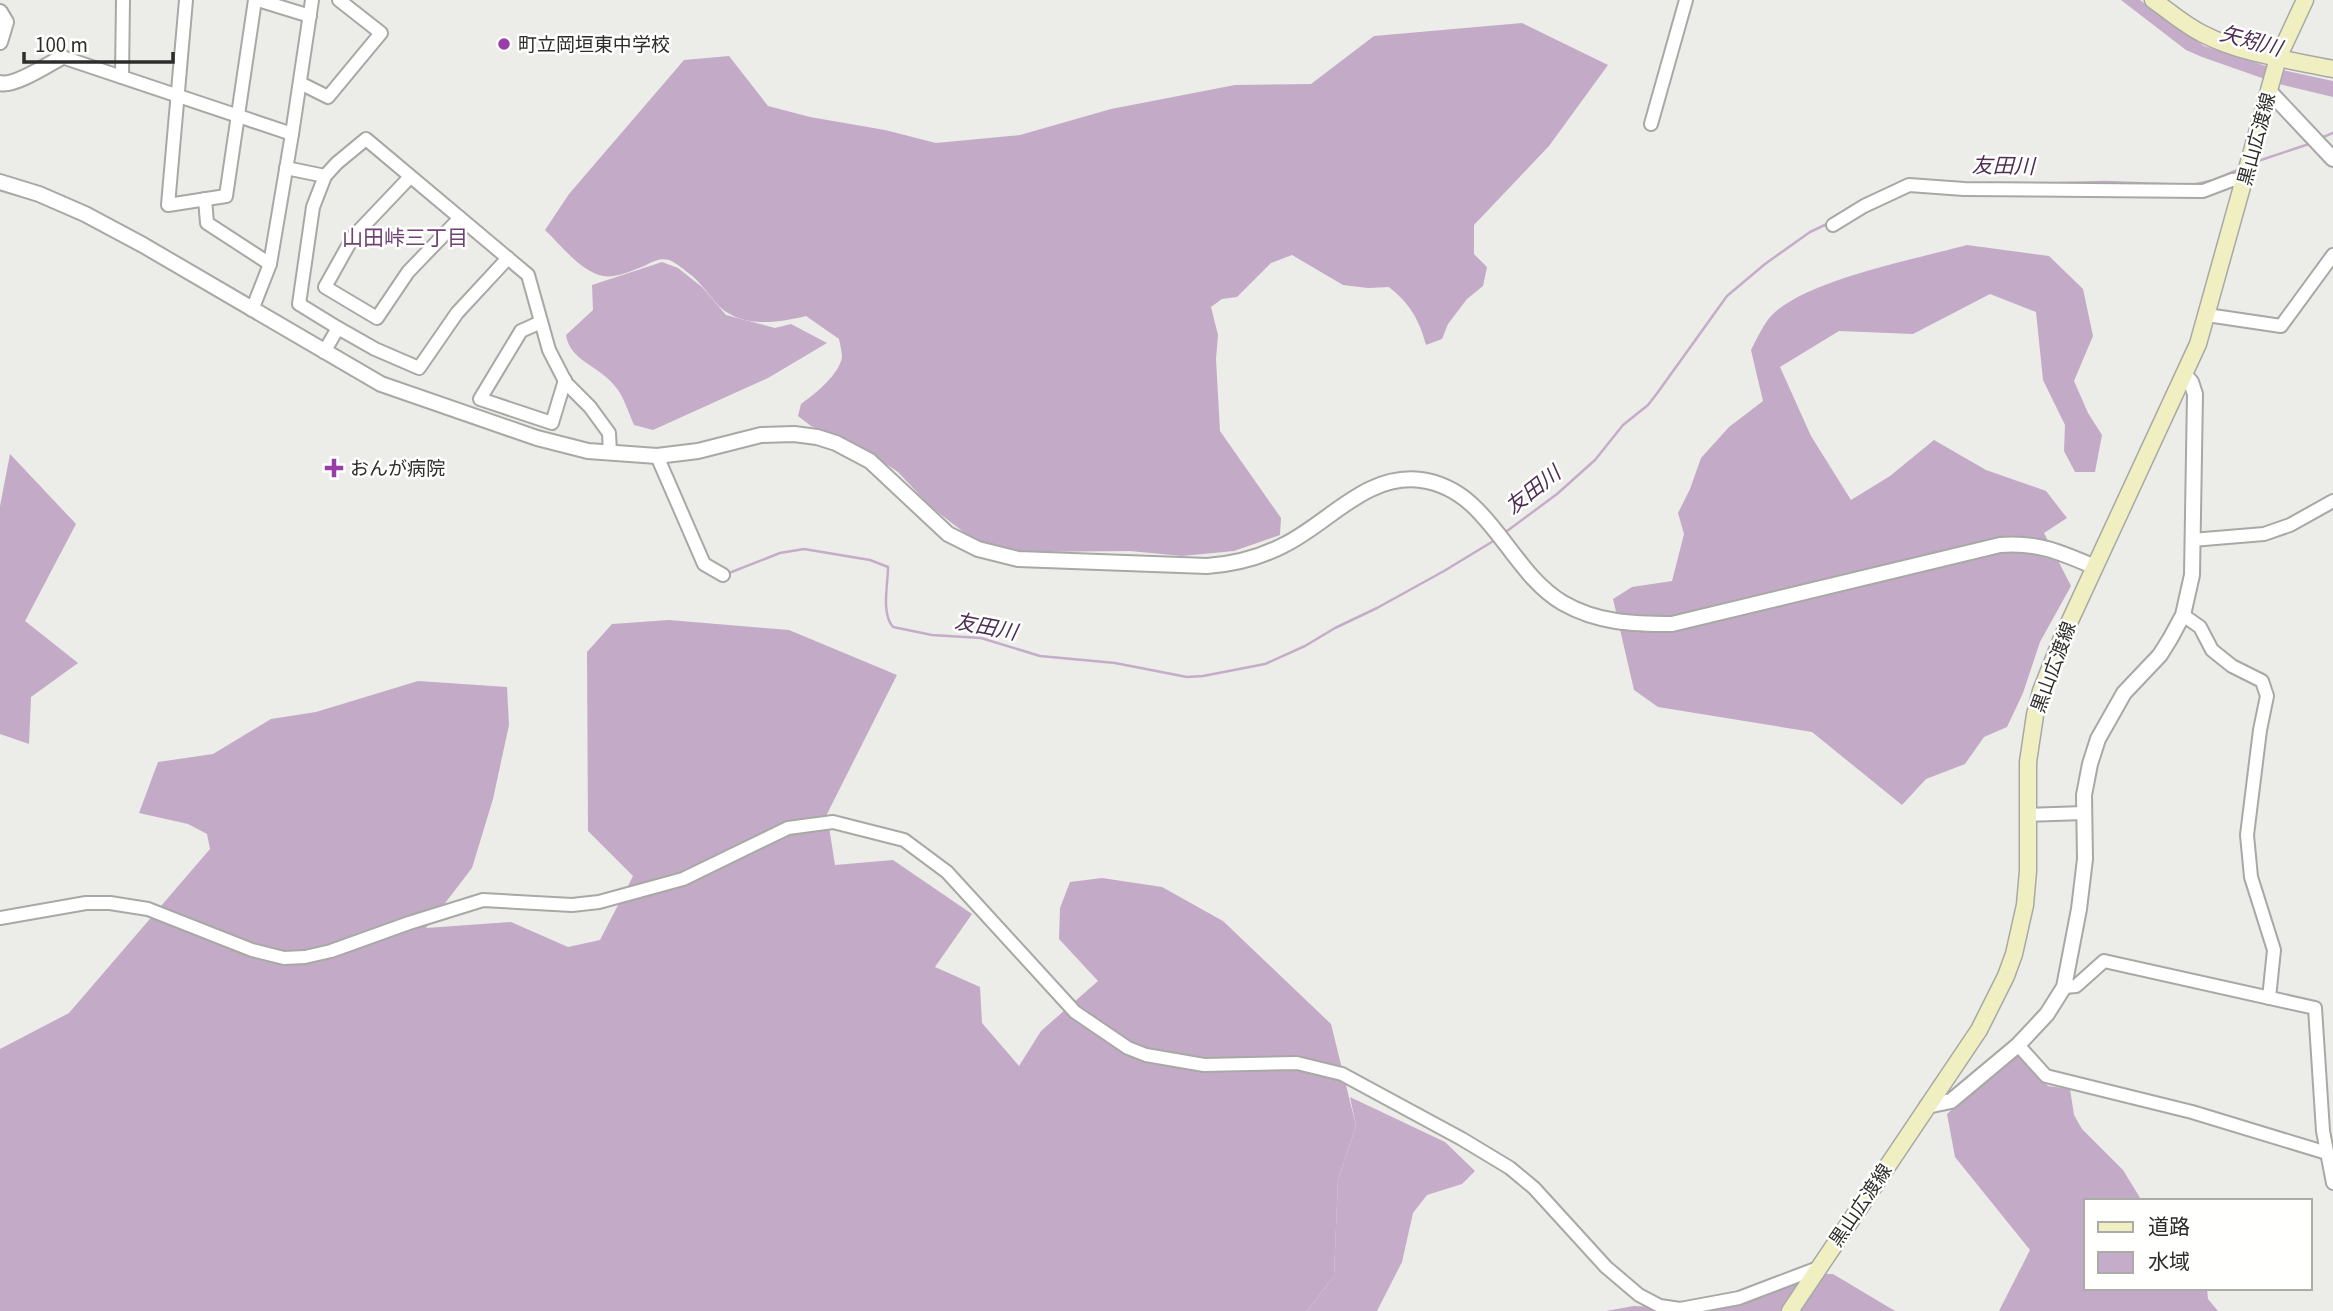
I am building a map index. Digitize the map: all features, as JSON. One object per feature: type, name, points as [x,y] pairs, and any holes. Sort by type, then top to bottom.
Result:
[{"type":"main road","points":[[2153,0],[2205,35],[2278,58],[2333,69]]},
{"type":"main road","name":"黒山広渡線","points":[[1790,1311],[1979,1030],[2014,954],[2025,905],[2030,742],[2038,703],[2049,667],[2185,374],[2207,314],[2278,58],[2305,0]]},
{"type":"street","points":[[122,77],[123,0]]},
{"type":"street","points":[[186,0],[168,205],[226,196],[256,0],[310,16]]},
{"type":"street","points":[[251,310],[270,264],[312,0]]},
{"type":"street","points":[[300,83],[328,97],[381,33],[339,0]]},
{"type":"street","points":[[1651,124],[1686,0]]},
{"type":"street","points":[[0,12],[6,22],[0,43]]},
{"type":"street","points":[[0,83],[6,85],[62,57],[292,134]]},
{"type":"street","points":[[2269,91],[2329,154]]},
{"type":"street","points":[[508,258],[457,313],[419,368],[375,349],[299,304],[313,207],[325,176],[366,139],[410,177],[460,218],[508,258],[528,275],[549,350],[565,380],[609,433],[610,453]]},
{"type":"street","points":[[286,168],[325,176]]},
{"type":"street","points":[[410,177],[353,237],[325,287],[377,317],[408,272],[460,218]]},
{"type":"street","points":[[1833,225],[1864,206],[1909,185],[1964,190],[2203,191],[2232,180],[2245,179]]},
{"type":"street","points":[[0,182],[39,194],[85,214],[381,384],[442,407],[588,451],[657,456],[698,451],[761,435],[794,434],[836,443],[870,461],[948,534],[978,549],[1018,559],[1194,566],[1234,564],[1286,544],[1362,494],[1392,482],[1421,480],[1456,492],[1478,508],[1529,574],[1562,602],[1586,614],[1625,624],[1672,624],[2000,545],[2025,543],[2060,552],[2095,567]]},
{"type":"street","points":[[205,200],[207,223],[270,264]]},
{"type":"street","points":[[2207,314],[2281,326],[2333,256]]},
{"type":"street","points":[[541,322],[521,331],[481,399],[552,423],[565,380]]},
{"type":"street","points":[[324,352],[338,328]]},
{"type":"street","points":[[1927,1106],[1951,1101],[2018,1045],[2047,1014],[2064,987],[2079,909],[2085,859],[2085,787],[2090,764],[2107,719],[2124,693],[2160,655],[2183,615],[2192,575],[2194,394],[2191,382],[2185,374]]},
{"type":"street","points":[[657,456],[705,564],[723,575]]},
{"type":"street","points":[[2192,540],[2264,534],[2290,525],[2333,501]]},
{"type":"street","points":[[2183,615],[2200,627],[2213,650],[2232,666],[2262,681],[2267,696],[2247,835],[2251,877],[2274,950],[2269,998]]},
{"type":"street","points":[[2028,816],[2084,813]]},
{"type":"street","points":[[0,918],[86,903],[110,903],[148,909],[252,950],[284,958],[305,957],[331,951],[484,900],[572,905],[599,902],[683,879],[788,828],[833,822],[904,840],[947,872],[1075,1012],[1128,1048],[1146,1055],[1204,1065],[1297,1063],[1342,1074],[1510,1168],[1534,1188],[1606,1267],[1639,1295],[1660,1306],[1680,1309],[1739,1298],[1818,1268]]},
{"type":"street","points":[[2064,987],[2076,986],[2104,961],[2315,1008],[2323,1131],[2333,1183]]},
{"type":"street","points":[[2018,1045],[2046,1076],[2192,1112],[2327,1153]]},
{"type":"shaded area","points":[[1522,23],[1608,65],[1549,146],[1474,225],[1474,254],[1487,267],[1483,286],[1467,299],[1448,324],[1442,339],[1426,345],[1413,313],[1389,287],[1343,285],[1292,255],[1271,263],[1237,297],[1222,299],[1211,307],[1218,335],[1216,359],[1220,431],[1281,518],[1280,535],[1234,551],[1182,556],[1130,551],[1026,552],[974,540],[931,507],[898,472],[855,443],[811,426],[798,416],[801,404],[826,384],[840,364],[842,357],[839,339],[806,316],[766,322],[737,317],[723,310],[696,279],[669,260],[657,260],[631,271],[603,276],[579,264],[545,230],[569,194],[684,60],[729,56],[768,106],[936,143],[1020,135],[1111,109],[1235,85],[1311,84],[1374,36]]},
{"type":"shaded area","points":[[1967,245],[2049,256],[2083,289],[2093,336],[2074,381],[2088,413],[2102,435],[2095,472],[2075,472],[2064,451],[2065,425],[2043,380],[2036,312],[1990,294],[1913,334],[1839,331],[1780,367],[1811,436],[1851,500],[1890,476],[1934,440],[1986,470],[2046,491],[2067,518],[2044,533],[2071,586],[2040,642],[2023,693],[2007,727],[1984,737],[1965,764],[1926,779],[1902,805],[1812,732],[1658,707],[1634,690],[1613,599],[1632,587],[1672,581],[1684,534],[1678,513],[1701,458],[1729,427],[1763,401],[1751,350],[1774,313],[1791,301],[1838,280]]},
{"type":"shaded area","points":[[10,454],[76,524],[25,621],[78,663],[31,697],[29,744],[0,734],[0,506]]},
{"type":"shaded area","points":[[669,620],[789,630],[897,675],[827,814],[835,865],[893,860],[972,914],[935,967],[980,987],[982,1023],[1019,1066],[1041,1031],[1098,981],[1059,939],[1060,908],[1070,882],[1102,878],[1162,887],[1223,921],[1331,1024],[1356,1126],[1338,1179],[1334,1276],[1307,1311],[0,1311],[0,1049],[69,1013],[210,849],[207,834],[188,824],[139,813],[158,762],[213,754],[271,719],[316,712],[418,681],[507,687],[509,725],[493,799],[472,868],[426,928],[511,922],[568,947],[600,940],[633,876],[588,831],[587,652],[612,624]]},
{"type":"shaded area","points":[[2018,1054],[2048,1086],[2070,1089],[2074,1115],[2082,1129],[2123,1170],[2141,1199],[2084,1199],[2084,1290],[2207,1290],[2208,1299],[2218,1311],[1999,1311],[2030,1250],[1955,1157],[1947,1114]]},
{"type":"shaded area","points":[[1823,1274],[1833,1274],[1895,1311],[1606,1311],[1634,1306],[1713,1310]]},
{"type":"water","points":[[2121,0],[2140,0],[2204,46],[2269,67],[2333,81],[2333,97],[2279,84],[2186,50]]},
{"type":"water","points":[[662,262],[678,268],[702,287],[726,315],[775,328],[791,324],[827,343],[768,378],[653,430],[634,425],[617,389],[608,378],[573,351],[566,335],[593,310],[592,285]]},
{"type":"water","points":[[1350,1097],[1445,1142],[1475,1171],[1462,1184],[1427,1195],[1413,1213],[1402,1262],[1377,1311],[1307,1311],[1334,1276],[1338,1179],[1356,1126]]},
{"type":"waterway","name":"友田川","points":[[2321,138],[2333,133]]},
{"type":"waterway","name":"友田川","points":[[2255,162],[2312,143]]},
{"type":"waterway","name":"友田川","points":[[2018,184],[2105,182],[2192,185],[2214,180],[2240,169]]},
{"type":"waterway","name":"友田川","points":[[1934,181],[1952,182]]},
{"type":"waterway","name":"友田川","points":[[1503,534],[1557,494],[1595,460],[1623,425],[1648,405],[1727,296],[1765,264],[1810,232],[1829,223]]},
{"type":"waterway","name":"友田川","points":[[729,573],[780,553],[804,549],[870,560],[888,567],[886,607],[893,627],[932,635],[981,638],[1040,656],[1115,663],[1187,677],[1265,664],[1377,608],[1495,540]]},
{"type":"place","name":"町立岡垣東中学校","points":[[504,44]]},
{"type":"place","name":"おんが病院","points":[[334,468]]},
{"type":"district","name":"山田峠三丁目","points":[[405,238]]},
{"type":"water label","name":"矢矧川","points":[[2251,41]]}]
